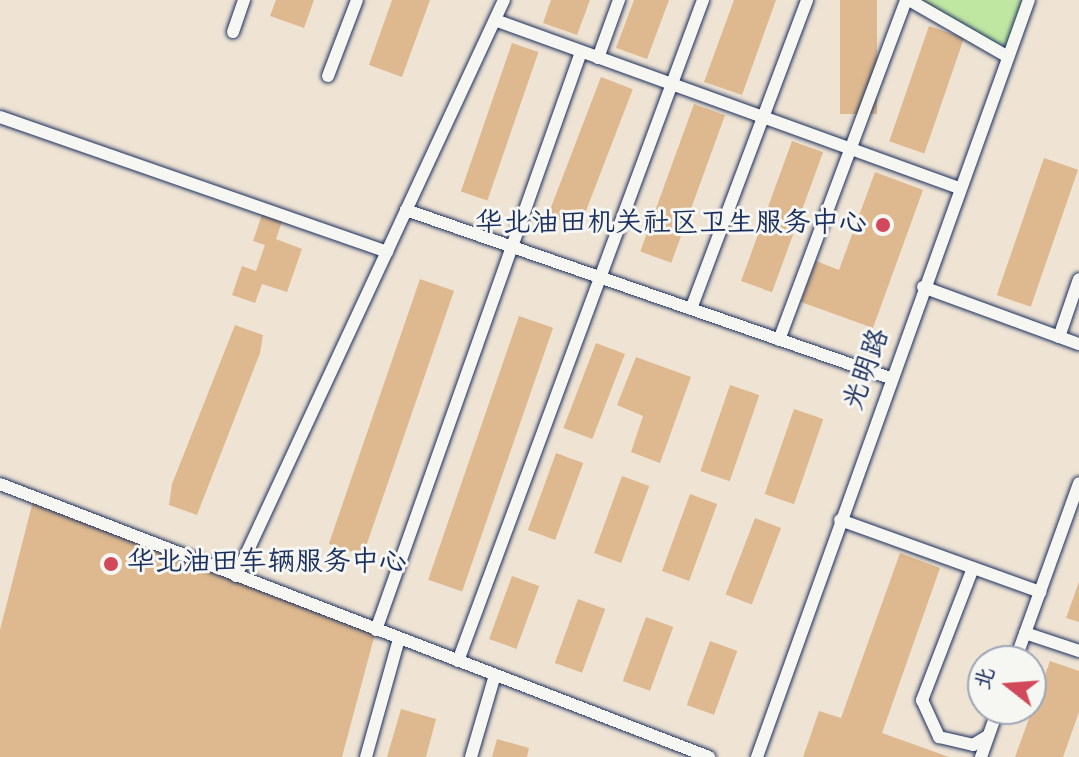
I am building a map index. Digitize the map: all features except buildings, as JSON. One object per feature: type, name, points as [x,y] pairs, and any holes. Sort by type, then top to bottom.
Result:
[{"type":"lane","points":[[233,32],[244,0]]},
{"type":"lane","points":[[328,76],[357,0]]},
{"type":"lane","points":[[236,576],[504,0]]},
{"type":"lane","points":[[598,58],[619,0]]},
{"type":"lane","points":[[458,661],[703,0]]},
{"type":"lane","points":[[691,309],[807,0]]},
{"type":"lane","points":[[779,340],[907,0],[1008,57]]},
{"type":"lane","name":"光明路","points":[[757,757],[890,378],[1029,0]]},
{"type":"lane","points":[[495,20],[959,188]]},
{"type":"lane","points":[[376,630],[581,52]]},
{"type":"lane","points":[[0,117],[387,252]]},
{"type":"lane","points":[[406,210],[890,378]]},
{"type":"lane","points":[[1059,337],[1079,279]]},
{"type":"lane","points":[[923,287],[1079,344]]},
{"type":"lane","points":[[1021,645],[1079,483]]},
{"type":"lane","points":[[0,484],[709,757]]},
{"type":"lane","points":[[840,520],[1040,592]]},
{"type":"lane","points":[[973,568],[922,700],[939,737],[973,745],[988,736]]},
{"type":"lane","points":[[1025,633],[1079,651]]},
{"type":"lane","points":[[366,757],[399,639]]},
{"type":"lane","points":[[471,757],[495,675]]},
{"type":"lane","points":[[981,757],[992,725]]},
{"type":"green space","points":[[909,0],[1029,0],[1008,57]]},
{"type":"place","name":"华北油田机关社区卫生服务中心","points":[[883,225]]},
{"type":"place","name":"华北油田车辆服务中心","points":[[111,564]]}]
